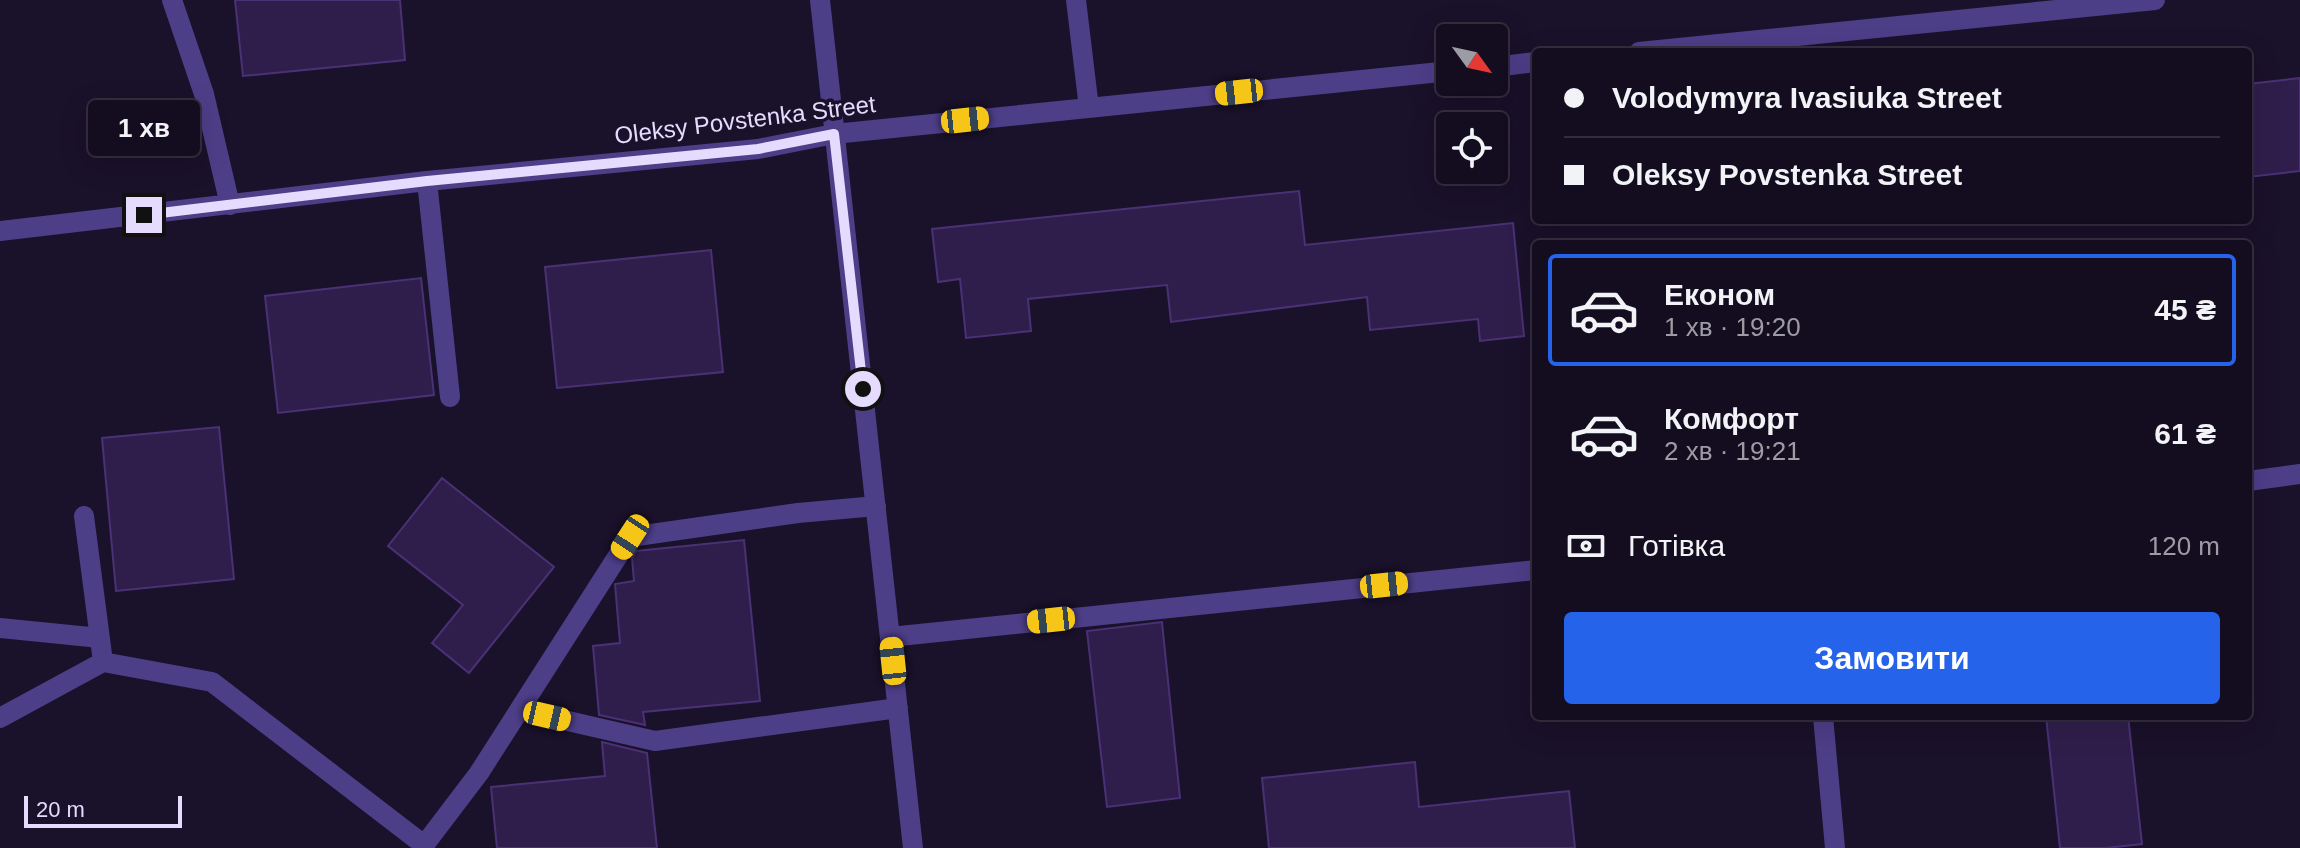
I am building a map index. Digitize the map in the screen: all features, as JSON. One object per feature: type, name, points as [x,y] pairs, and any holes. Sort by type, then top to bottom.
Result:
[{"type":"street","points":[[172,0],[204,94],[230,205]]},
{"type":"street","points":[[820,0],[913,848]]},
{"type":"street","points":[[1076,0],[1089,108]]},
{"type":"street","points":[[1679,48],[2155,0]]},
{"type":"street","points":[[1508,65],[1532,62]]},
{"type":"street","name":"Oleksy Povstenka Street","points":[[0,231],[427,181],[758,149],[834,134],[1436,72]]},
{"type":"street","points":[[427,181],[450,397]]},
{"type":"street","points":[[2252,480],[2300,474]]},
{"type":"street","points":[[0,718],[103,662],[212,682],[423,846],[479,773],[630,537],[798,513],[876,506]]},
{"type":"street","points":[[84,516],[103,662]]},
{"type":"street","points":[[890,637],[1532,570]]},
{"type":"street","points":[[0,628],[100,638]]},
{"type":"street","points":[[520,710],[655,741],[898,708]]},
{"type":"street","points":[[1823,720],[1835,848]]},
{"type":"building","points":[[235,0],[400,0],[405,60],[243,76]]},
{"type":"building","points":[[2300,78],[2300,171],[2252,177],[2252,84]]},
{"type":"building","points":[[1299,191],[1305,245],[1513,223],[1524,336],[1480,341],[1478,319],[1370,330],[1367,297],[1171,322],[1167,285],[1028,299],[1031,331],[966,338],[960,279],[938,282],[932,229]]},
{"type":"building","points":[[711,250],[723,372],[557,388],[545,267]]},
{"type":"building","points":[[421,278],[434,395],[278,413],[265,296]]},
{"type":"building","points":[[219,427],[234,579],[116,591],[102,438]]},
{"type":"building","points":[[442,478],[554,567],[469,673],[432,643],[463,605],[388,546]]},
{"type":"building","points":[[744,540],[760,701],[643,712],[645,725],[599,715],[593,646],[620,643],[615,584],[634,581],[632,558],[636,551]]},
{"type":"building","points":[[1162,622],[1180,798],[1107,807],[1087,631]]},
{"type":"building","points":[[2046,720],[2128,720],[2142,844],[2060,848]]},
{"type":"building","points":[[602,742],[647,753],[657,848],[497,848],[491,787],[605,776]]},
{"type":"building","points":[[1415,762],[1419,807],[1569,791],[1575,848],[1269,848],[1262,778]]},
{"type":"route","points":[[144,215],[427,181],[758,149],[834,134],[863,389]]}]
